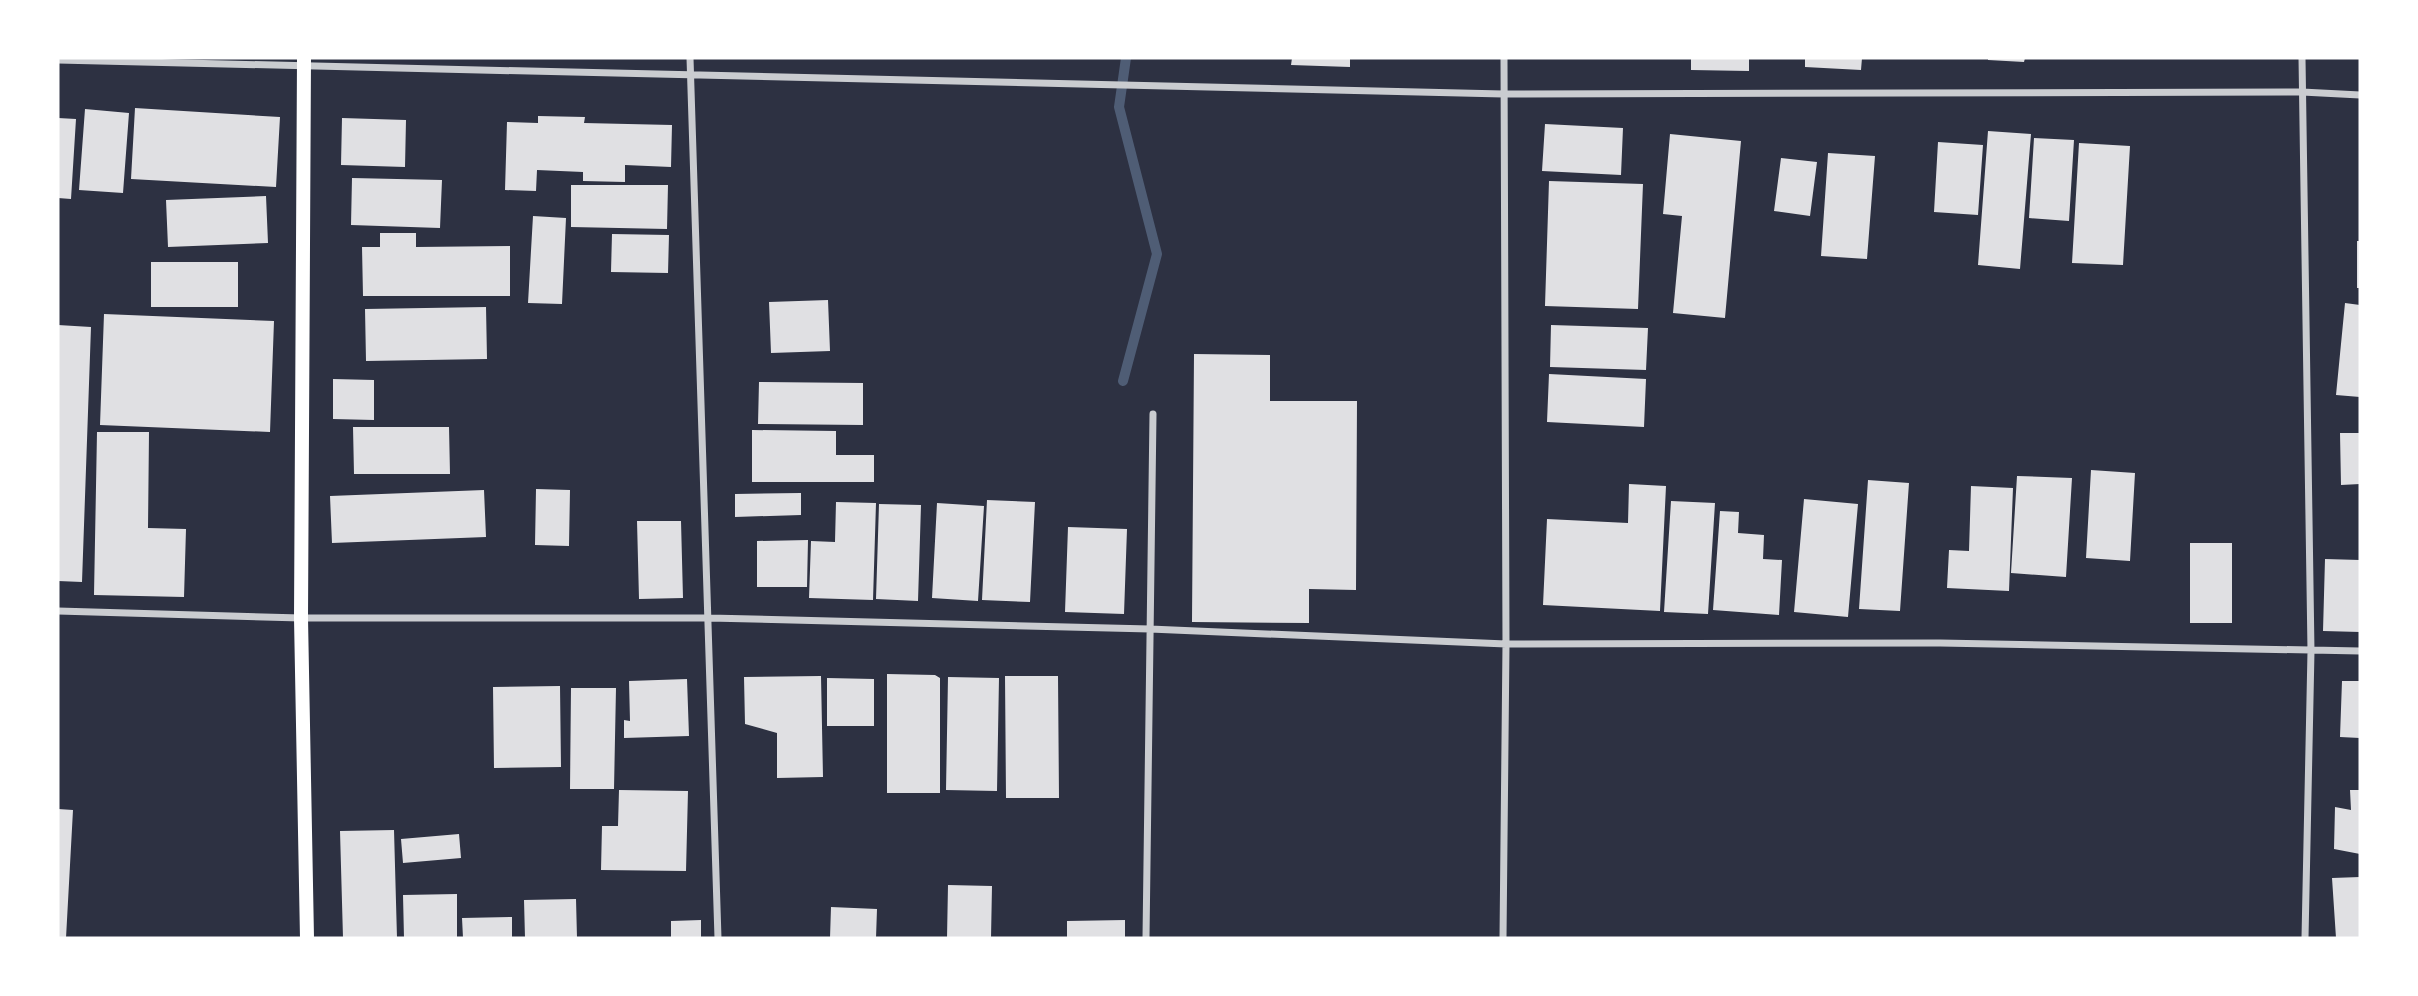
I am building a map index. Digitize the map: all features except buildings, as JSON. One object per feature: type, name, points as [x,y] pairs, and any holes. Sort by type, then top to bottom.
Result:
[{"type":"main road","points":[[304,61],[301,618],[307,938]]},
{"type":"street","points":[[690,58],[718,938]]},
{"type":"street","points":[[1503,938],[1506,644],[1504,58]]},
{"type":"street","points":[[2302,58],[2311,651],[2305,938]]},
{"type":"street","points":[[58,60],[304,61],[1503,94],[2302,92],[2360,95]]},
{"type":"street","points":[[1146,938],[1153,414]]},
{"type":"street","points":[[58,611],[301,618],[709,618],[1150,629],[1506,644],[1940,643],[2360,651]]},
{"type":"waterway","points":[[1123,381],[1157,254],[1119,107],[1126,58]]}]
